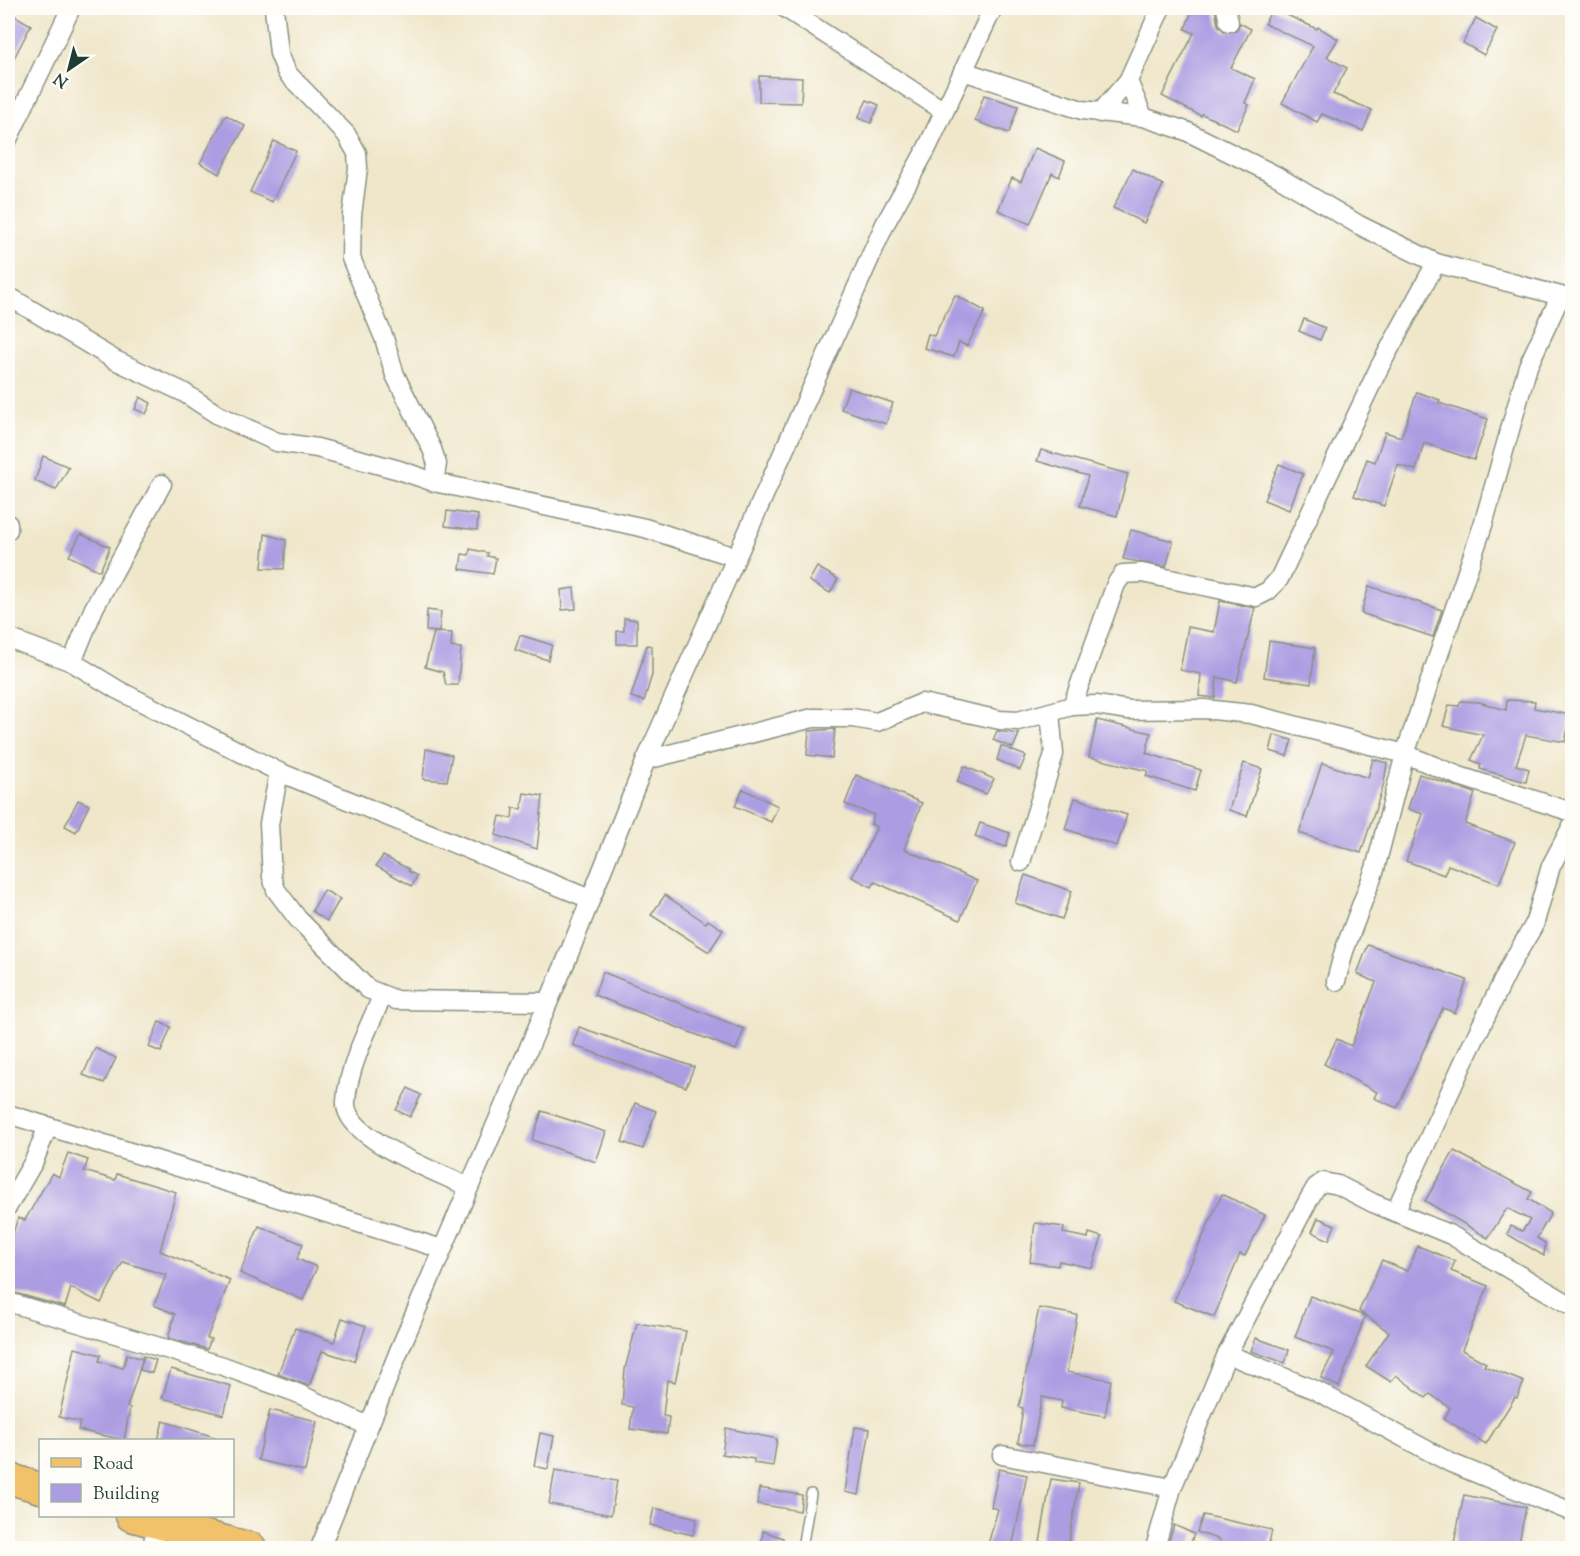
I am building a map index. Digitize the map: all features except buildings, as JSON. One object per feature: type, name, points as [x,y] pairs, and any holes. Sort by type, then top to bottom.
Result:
[{"type":"main road","points":[[8,1478],[39,1488]]},
{"type":"main road","points":[[146,1529],[251,1548]]},
{"type":"street","points":[[8,139],[71,8]]},
{"type":"street","points":[[273,8],[279,53],[287,73],[346,134],[357,153],[358,168],[352,215],[351,258],[384,338],[395,375],[432,449],[437,464],[434,482]]},
{"type":"street","points":[[785,8],[944,111]]},
{"type":"street","points":[[320,1548],[368,1426],[548,1002],[646,760],[735,557],[829,355],[885,224],[944,111],[993,8]]},
{"type":"street","points":[[1100,113],[1128,81],[1161,8]]},
{"type":"street","points":[[963,71],[1072,107],[1100,113],[1143,117],[1214,143],[1275,175],[1359,225],[1436,263],[1566,298],[1528,366],[1483,525],[1405,754],[1374,869],[1336,981]]},
{"type":"street","points":[[1128,81],[1143,117]]},
{"type":"street","points":[[1072,706],[1116,584],[1123,574],[1142,573],[1256,597],[1268,591],[1279,579],[1379,368],[1436,263]]},
{"type":"street","points":[[8,296],[115,360],[183,392],[219,415],[277,442],[317,448],[380,464],[434,482],[645,528],[735,557]]},
{"type":"street","points":[[72,662],[94,608],[162,484]]},
{"type":"street","points":[[8,524],[8,530]]},
{"type":"street","points":[[8,638],[72,662],[118,690],[279,772],[590,899]]},
{"type":"street","points":[[646,760],[813,718],[852,718],[877,722],[922,703],[1000,720],[1018,721],[1072,706],[1096,705],[1129,710],[1204,709],[1251,714],[1405,754],[1459,776],[1572,812]]},
{"type":"street","points":[[1021,862],[1054,754],[1050,713]]},
{"type":"street","points":[[279,772],[268,824],[272,877],[276,890],[298,919],[368,989],[382,997],[396,1000],[548,1002]]},
{"type":"street","points":[[1395,1212],[1464,1061],[1512,962],[1534,924],[1551,866],[1572,826]]},
{"type":"street","points":[[382,997],[362,1041],[345,1102],[348,1116],[360,1130],[391,1150],[468,1187]]},
{"type":"street","points":[[8,1114],[442,1249]]},
{"type":"street","points":[[8,1206],[34,1161],[48,1126]]},
{"type":"street","points":[[1155,1548],[1172,1488],[1227,1354],[1320,1183],[1328,1182],[1338,1185],[1451,1235],[1572,1306]]},
{"type":"street","points":[[8,1302],[223,1366],[297,1393],[368,1426]]},
{"type":"street","points":[[1227,1354],[1315,1390],[1451,1462],[1572,1512]]},
{"type":"street","points":[[1002,1455],[1172,1488]]},
{"type":"lane","points":[[802,1548],[811,1494]]}]
